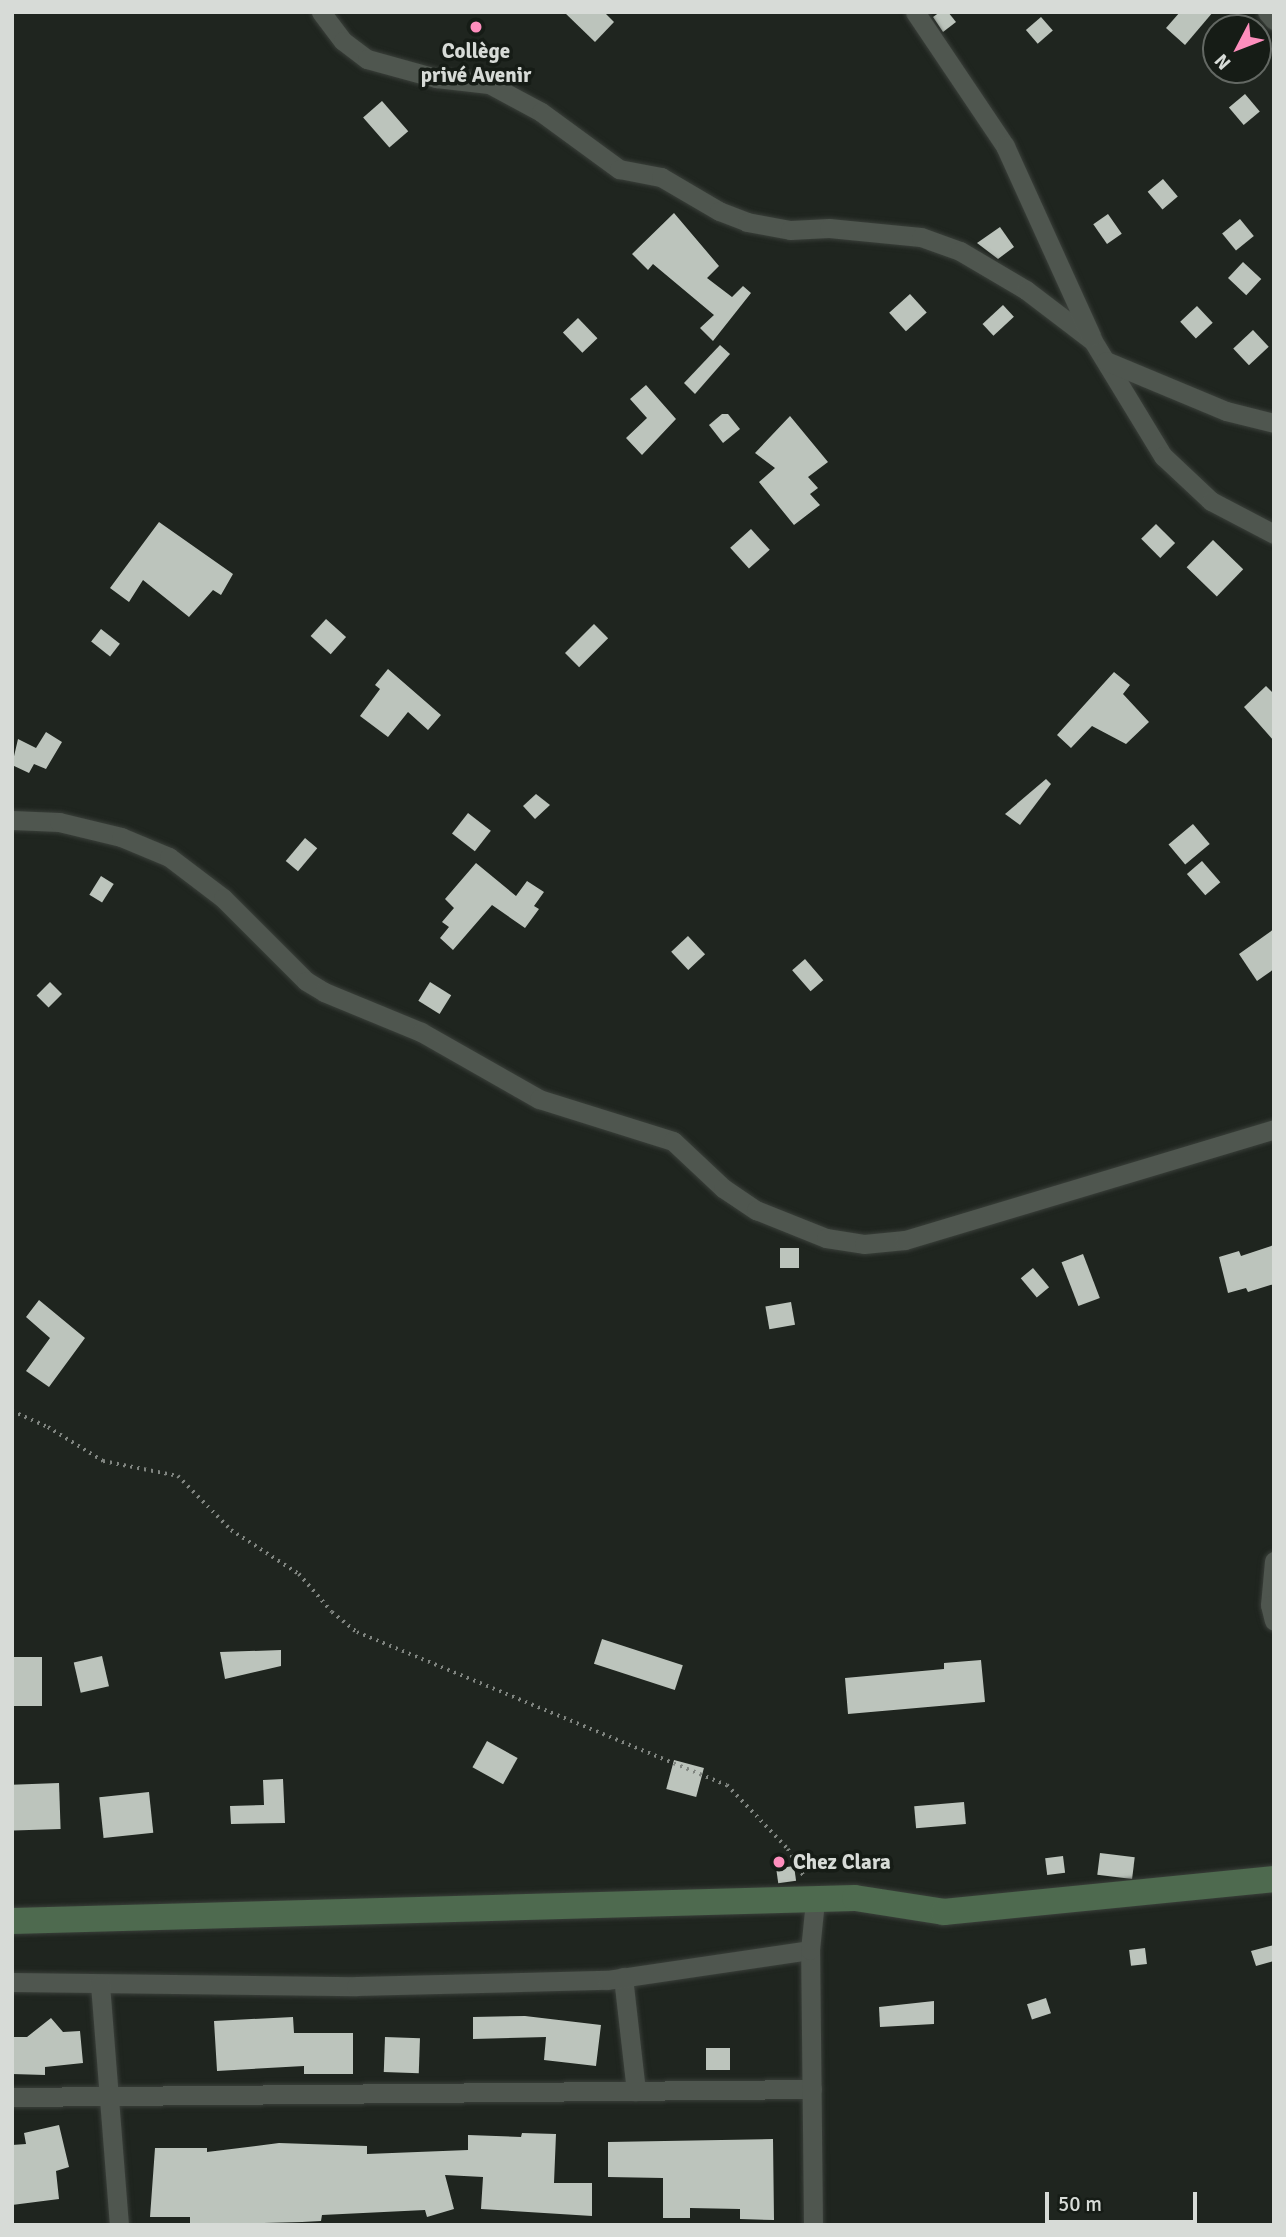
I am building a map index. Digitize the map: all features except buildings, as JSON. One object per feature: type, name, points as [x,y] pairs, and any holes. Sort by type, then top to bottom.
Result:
[{"type":"main road","points":[[12,1921],[855,1898],[944,1912],[1274,1879]]},
{"type":"street","points":[[321,12],[343,41],[367,59],[436,78],[489,84],[541,112],[619,169],[661,177],[719,211],[790,230],[828,228],[921,237],[960,251],[1026,290],[1093,341]]},
{"type":"street","points":[[915,12],[1005,146],[1093,341],[1156,445],[1186,481],[1211,501],[1274,534]]},
{"type":"street","points":[[1268,12],[1274,20]]},
{"type":"street","points":[[1106,361],[1226,411],[1274,423]]},
{"type":"street","points":[[12,820],[59,822],[121,837],[169,857],[223,898],[306,981],[324,992],[421,1032],[539,1099],[673,1141],[723,1188],[756,1210],[826,1238],[864,1244],[905,1240],[1274,1129]]},
{"type":"street","points":[[1274,1561],[1270,1605],[1274,1621]]},
{"type":"street","points":[[813,2225],[810,1950],[815,1901]]},
{"type":"street","points":[[12,1982],[356,1986],[623,1977],[810,1950]]},
{"type":"street","points":[[623,1977],[636,2091]]},
{"type":"street","points":[[100,1984],[118,2225]]},
{"type":"street","points":[[12,2097],[812,2089]]},
{"type":"path","points":[[12,1411],[27,1415],[103,1461],[178,1476],[231,1530],[299,1574],[332,1612],[357,1632],[727,1785],[788,1849],[815,1901]]},
{"type":"place","name":"Collège privé Avenir","points":[[476,27]]},
{"type":"place","name":"Chez Clara","points":[[779,1862]]}]
